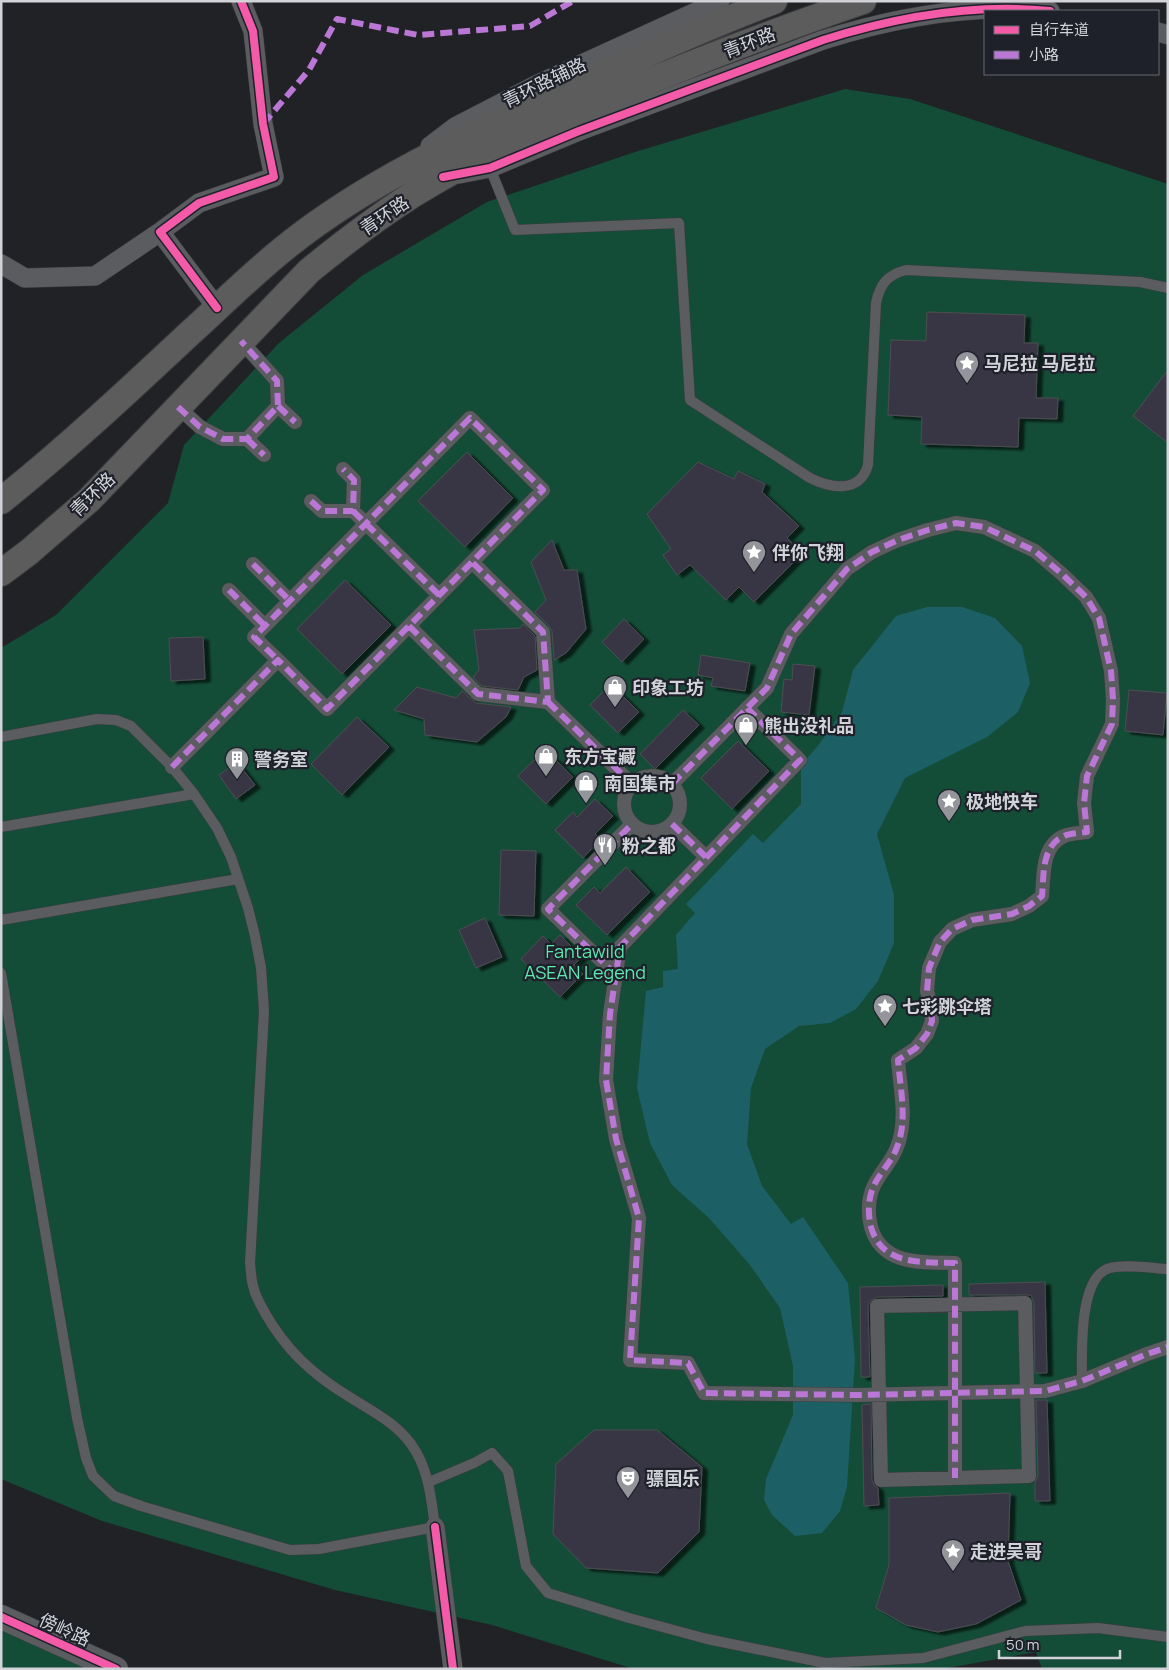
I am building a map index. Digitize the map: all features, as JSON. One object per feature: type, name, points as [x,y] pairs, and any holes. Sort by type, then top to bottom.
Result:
[{"type":"main road","name":"青环路","points":[[1,501],[62,452],[217,308],[288,246],[335,211],[380,183],[519,112],[644,55],[774,1]]},
{"type":"main road","name":"青环路","points":[[1,573],[29,552],[89,500],[309,271],[343,242],[413,195],[511,141],[614,95],[786,27],[863,1]]},
{"type":"street","points":[[1,264],[25,278],[95,276],[199,203],[274,177],[262,124],[253,31],[240,1]]},
{"type":"street","name":"青环路辅路","points":[[380,183],[455,127],[555,76],[720,1]]},
{"type":"street","points":[[444,177],[490,168],[579,132],[823,40],[901,19],[951,11],[984,10]]},
{"type":"street","points":[[160,232],[217,308]]},
{"type":"street","points":[[241,341],[277,381],[278,406],[295,422]]},
{"type":"street","points":[[178,407],[200,427],[223,440],[247,439],[278,406]]},
{"type":"street","points":[[470,418],[543,490],[472,562],[327,708],[254,637],[470,418]]},
{"type":"street","points":[[247,439],[264,455]]},
{"type":"street","points":[[343,469],[354,480],[353,511]]},
{"type":"street","points":[[311,501],[322,511],[353,511],[439,596]]},
{"type":"street","points":[[672,784],[767,688],[791,634],[848,569],[872,552],[898,540],[956,523],[984,527],[1035,551],[1086,598],[1099,618],[1111,671],[1112,724],[1087,776],[1084,803],[1087,832],[1063,836],[1051,847],[1044,862],[1042,896],[1029,906],[1012,914],[972,920],[952,929],[940,942],[929,968],[927,992],[931,1006],[932,1022],[927,1034],[916,1048],[898,1060],[903,1126],[897,1148],[872,1190],[868,1215],[873,1234],[880,1246],[895,1257],[917,1262],[954,1263],[954,1478]]},
{"type":"street","points":[[472,562],[543,632],[548,702]]},
{"type":"street","points":[[253,564],[290,600]]},
{"type":"street","points":[[228,590],[265,626]]},
{"type":"street","points":[[409,626],[478,694],[548,702],[632,784]]},
{"type":"street","points":[[172,767],[278,660]]},
{"type":"street","points":[[747,708],[800,760],[620,947],[610,1014],[606,1080],[616,1139],[639,1218],[630,1360],[688,1363],[704,1393],[857,1395],[1045,1391],[1082,1381],[1168,1347]]},
{"type":"street","points":[[644,776],[659,776],[672,784],[679,796],[679,811],[672,824],[660,831],[645,832],[632,824],[624,812],[624,797],[632,784],[644,776]]},
{"type":"street","points":[[616,975],[548,909],[632,824]]},
{"type":"street","points":[[672,824],[706,857]]},
{"type":"street","points":[[1025,1303],[1027,1391],[1028,1476],[881,1480],[878,1306],[1025,1303]]},
{"type":"street","points":[[436,1527],[453,1669]]},
{"type":"street","points":[[1,1604],[71,1648]]},
{"type":"street","name":"傍岭路","points":[[1,1617],[116,1669]]},
{"type":"lane","points":[[490,168],[514,230],[679,223],[690,400],[821,484],[844,486],[855,483],[865,475],[868,465],[876,303],[879,290],[886,280],[896,273],[906,270],[1140,282],[1168,288]]},
{"type":"lane","points":[[1,737],[97,719],[116,720],[130,726],[172,767],[194,794],[217,828],[231,857],[256,936],[262,968],[264,1011],[251,1254],[253,1288],[271,1324],[293,1354],[318,1376],[349,1397],[370,1408],[392,1425],[410,1444],[425,1468],[436,1527],[319,1549],[290,1550],[141,1506],[114,1496],[93,1476],[86,1458],[76,1410],[3,994],[1,972]]},
{"type":"lane","points":[[1,828],[194,794]]},
{"type":"lane","points":[[1,920],[238,880]]},
{"type":"lane","points":[[1082,1381],[1082,1333],[1089,1293],[1096,1277],[1108,1268],[1114,1267],[1168,1269]]},
{"type":"lane","points":[[429,1482],[474,1463],[492,1452],[508,1471],[526,1566],[548,1593],[629,1618],[708,1639],[825,1663],[923,1658],[1025,1631],[1098,1628],[1168,1637]]},
{"type":"green space","name":"Fantawild ASEAN Legend","points":[[845,89],[910,99],[1168,184],[1168,1669],[1042,1669],[1036,1652],[942,1669],[634,1669],[492,1625],[335,1590],[102,1521],[1,1479],[1,648],[56,615],[168,503],[184,445],[279,343],[363,275],[487,202],[635,152]]},
{"type":"green space","points":[[1,1617],[116,1669],[1,1669]]},
{"type":"water","points":[[927,607],[962,607],[995,618],[1022,646],[1030,683],[1018,712],[987,737],[905,778],[877,834],[894,895],[894,943],[878,981],[856,1009],[830,1023],[799,1026],[765,1049],[751,1088],[747,1144],[762,1186],[791,1224],[803,1217],[848,1283],[855,1359],[847,1487],[840,1511],[822,1533],[795,1536],[772,1515],[764,1500],[766,1479],[793,1415],[793,1366],[780,1308],[750,1265],[709,1218],[672,1185],[650,1143],[637,1088],[646,991],[663,987],[663,971],[678,969],[676,935],[695,913],[686,904],[753,834],[763,843],[801,804],[801,765],[817,747],[842,712],[853,670],[896,616]]},
{"type":"building","points":[[927,312],[1025,315],[1024,343],[1038,343],[1036,398],[1058,398],[1057,419],[1019,418],[1018,447],[921,444],[922,417],[888,415],[891,340],[926,341]]},
{"type":"building","points":[[1168,370],[1168,443],[1133,416]]},
{"type":"building","points":[[467,452],[513,498],[465,547],[418,501]]},
{"type":"building","points":[[698,462],[734,479],[738,471],[765,484],[762,492],[799,526],[787,538],[803,553],[754,602],[739,587],[726,600],[690,565],[677,575],[663,555],[671,549],[647,514]]},
{"type":"building","points":[[552,540],[564,570],[577,570],[586,629],[566,653],[554,660],[552,631],[535,612],[546,600],[531,562]]},
{"type":"building","points":[[345,580],[391,625],[342,674],[297,629]]},
{"type":"building","points":[[624,619],[644,639],[622,662],[602,642]]},
{"type":"building","points":[[523,624],[535,636],[537,670],[524,677],[518,690],[482,686],[473,677],[479,670],[474,630],[520,628]]},
{"type":"building","points":[[203,637],[205,679],[171,681],[169,638]]},
{"type":"building","points":[[701,655],[750,663],[745,691],[711,686],[713,678],[698,675]]},
{"type":"building","points":[[793,664],[815,666],[809,715],[781,712],[784,679],[792,680]]},
{"type":"building","points":[[611,684],[639,712],[618,733],[590,705]]},
{"type":"building","points":[[417,687],[456,698],[462,691],[476,703],[511,707],[506,717],[477,742],[425,735],[424,719],[394,710]]},
{"type":"building","points":[[1129,690],[1167,693],[1163,735],[1125,731]]},
{"type":"building","points":[[683,710],[699,725],[655,769],[640,754]]},
{"type":"building","points":[[357,717],[389,747],[342,795],[311,764]]},
{"type":"building","points":[[738,741],[769,771],[732,809],[701,778]]},
{"type":"building","points":[[545,749],[573,777],[546,804],[518,776]]},
{"type":"building","name":"警务室","points":[[237,762],[255,785],[236,799],[219,775]]},
{"type":"building","points":[[595,799],[613,816],[595,834],[601,839],[583,858],[555,830],[573,812],[577,817]]},
{"type":"building","points":[[501,850],[536,851],[534,916],[499,915]]},
{"type":"building","points":[[626,867],[650,892],[607,935],[576,905],[594,887],[600,893]]},
{"type":"building","points":[[485,918],[502,957],[476,968],[459,930]]},
{"type":"building","points":[[560,935],[582,957],[574,965],[583,974],[560,997],[521,959],[543,936],[551,944]]},
{"type":"building","points":[[1045,1282],[1047,1373],[1035,1373],[1034,1303],[1031,1295],[969,1295],[969,1284]]},
{"type":"building","points":[[943,1285],[943,1296],[877,1297],[870,1301],[868,1306],[870,1377],[861,1377],[860,1287]]},
{"type":"building","points":[[1036,1400],[1047,1400],[1050,1501],[1035,1501],[1035,1482],[1038,1476]]},
{"type":"building","points":[[871,1404],[872,1480],[878,1488],[879,1505],[864,1506],[862,1405]]},
{"type":"building","name":"骠国乐","points":[[594,1430],[657,1430],[702,1467],[699,1532],[658,1573],[586,1568],[553,1534],[556,1464]]},
{"type":"building","points":[[1010,1493],[1008,1561],[1021,1600],[976,1624],[938,1632],[906,1625],[876,1608],[889,1565],[889,1498]]},
{"type":"marked path","points":[[263,124],[309,70],[337,19],[418,35],[530,26],[573,1]]},
{"type":"marked path","points":[[178,407],[200,427],[223,439],[247,439],[278,406],[277,381],[241,341]]},
{"type":"marked path","points":[[278,406],[295,422]]},
{"type":"marked path","points":[[172,767],[278,660],[327,709],[543,490],[470,418],[254,637],[278,660]]},
{"type":"marked path","points":[[247,439],[264,455]]},
{"type":"marked path","points":[[311,501],[322,511],[353,511],[354,480],[343,469]]},
{"type":"marked path","points":[[353,511],[439,595]]},
{"type":"marked path","points":[[672,784],[767,688],[791,634],[847,569],[872,552],[898,540],[956,523],[984,527],[1035,551],[1086,597],[1099,618],[1111,671],[1112,724],[1087,776],[1084,803],[1087,832],[1064,836],[1051,847],[1045,862],[1042,896],[1029,906],[1012,914],[972,920],[952,929],[940,942],[929,968],[927,991],[932,1021],[927,1034],[916,1048],[898,1060],[903,1115],[900,1137],[892,1158],[872,1190],[870,1199],[871,1227],[876,1240],[884,1249],[905,1259],[955,1263],[955,1478]]},
{"type":"marked path","points":[[409,626],[478,694],[548,702],[543,632],[472,562]]},
{"type":"marked path","points":[[253,564],[290,601]]},
{"type":"marked path","points":[[229,590],[265,626]]},
{"type":"marked path","points":[[548,702],[632,784]]},
{"type":"marked path","points":[[747,708],[800,760],[620,947],[610,1014],[606,1080],[616,1139],[639,1218],[630,1360],[688,1363],[704,1393],[857,1395],[1045,1391],[1082,1381],[1168,1347]]},
{"type":"marked path","points":[[616,975],[548,909],[632,824]]},
{"type":"marked path","points":[[672,824],[706,857]]},
{"type":"cycle path","points":[[217,308],[160,232],[199,203],[274,177],[263,124],[253,31],[241,1]]},
{"type":"cycle path","points":[[443,177],[490,168],[579,131],[823,40],[851,32],[935,14],[992,9],[1036,10]]},
{"type":"cycle path","points":[[435,1527],[453,1669]]},
{"type":"cycle path","points":[[1,1617],[116,1669]]},
{"type":"place","name":"马尼拉 马尼拉","points":[[967,384]]},
{"type":"place","name":"伴你飞翔","points":[[754,573]]},
{"type":"place","name":"印象工坊","points":[[615,708]]},
{"type":"place","name":"熊出没礼品","points":[[746,746]]},
{"type":"place","name":"东方宝藏","points":[[546,777]]},
{"type":"place","name":"警务室","points":[[237,780]]},
{"type":"place","name":"南国集市","points":[[586,804]]},
{"type":"place","name":"极地快车","points":[[949,822]]},
{"type":"place","name":"粉之都","points":[[605,866]]},
{"type":"place","name":"七彩跳伞塔","points":[[885,1027]]},
{"type":"place","name":"骠国乐","points":[[628,1499]]},
{"type":"place","name":"走进吴哥","points":[[953,1572]]}]
